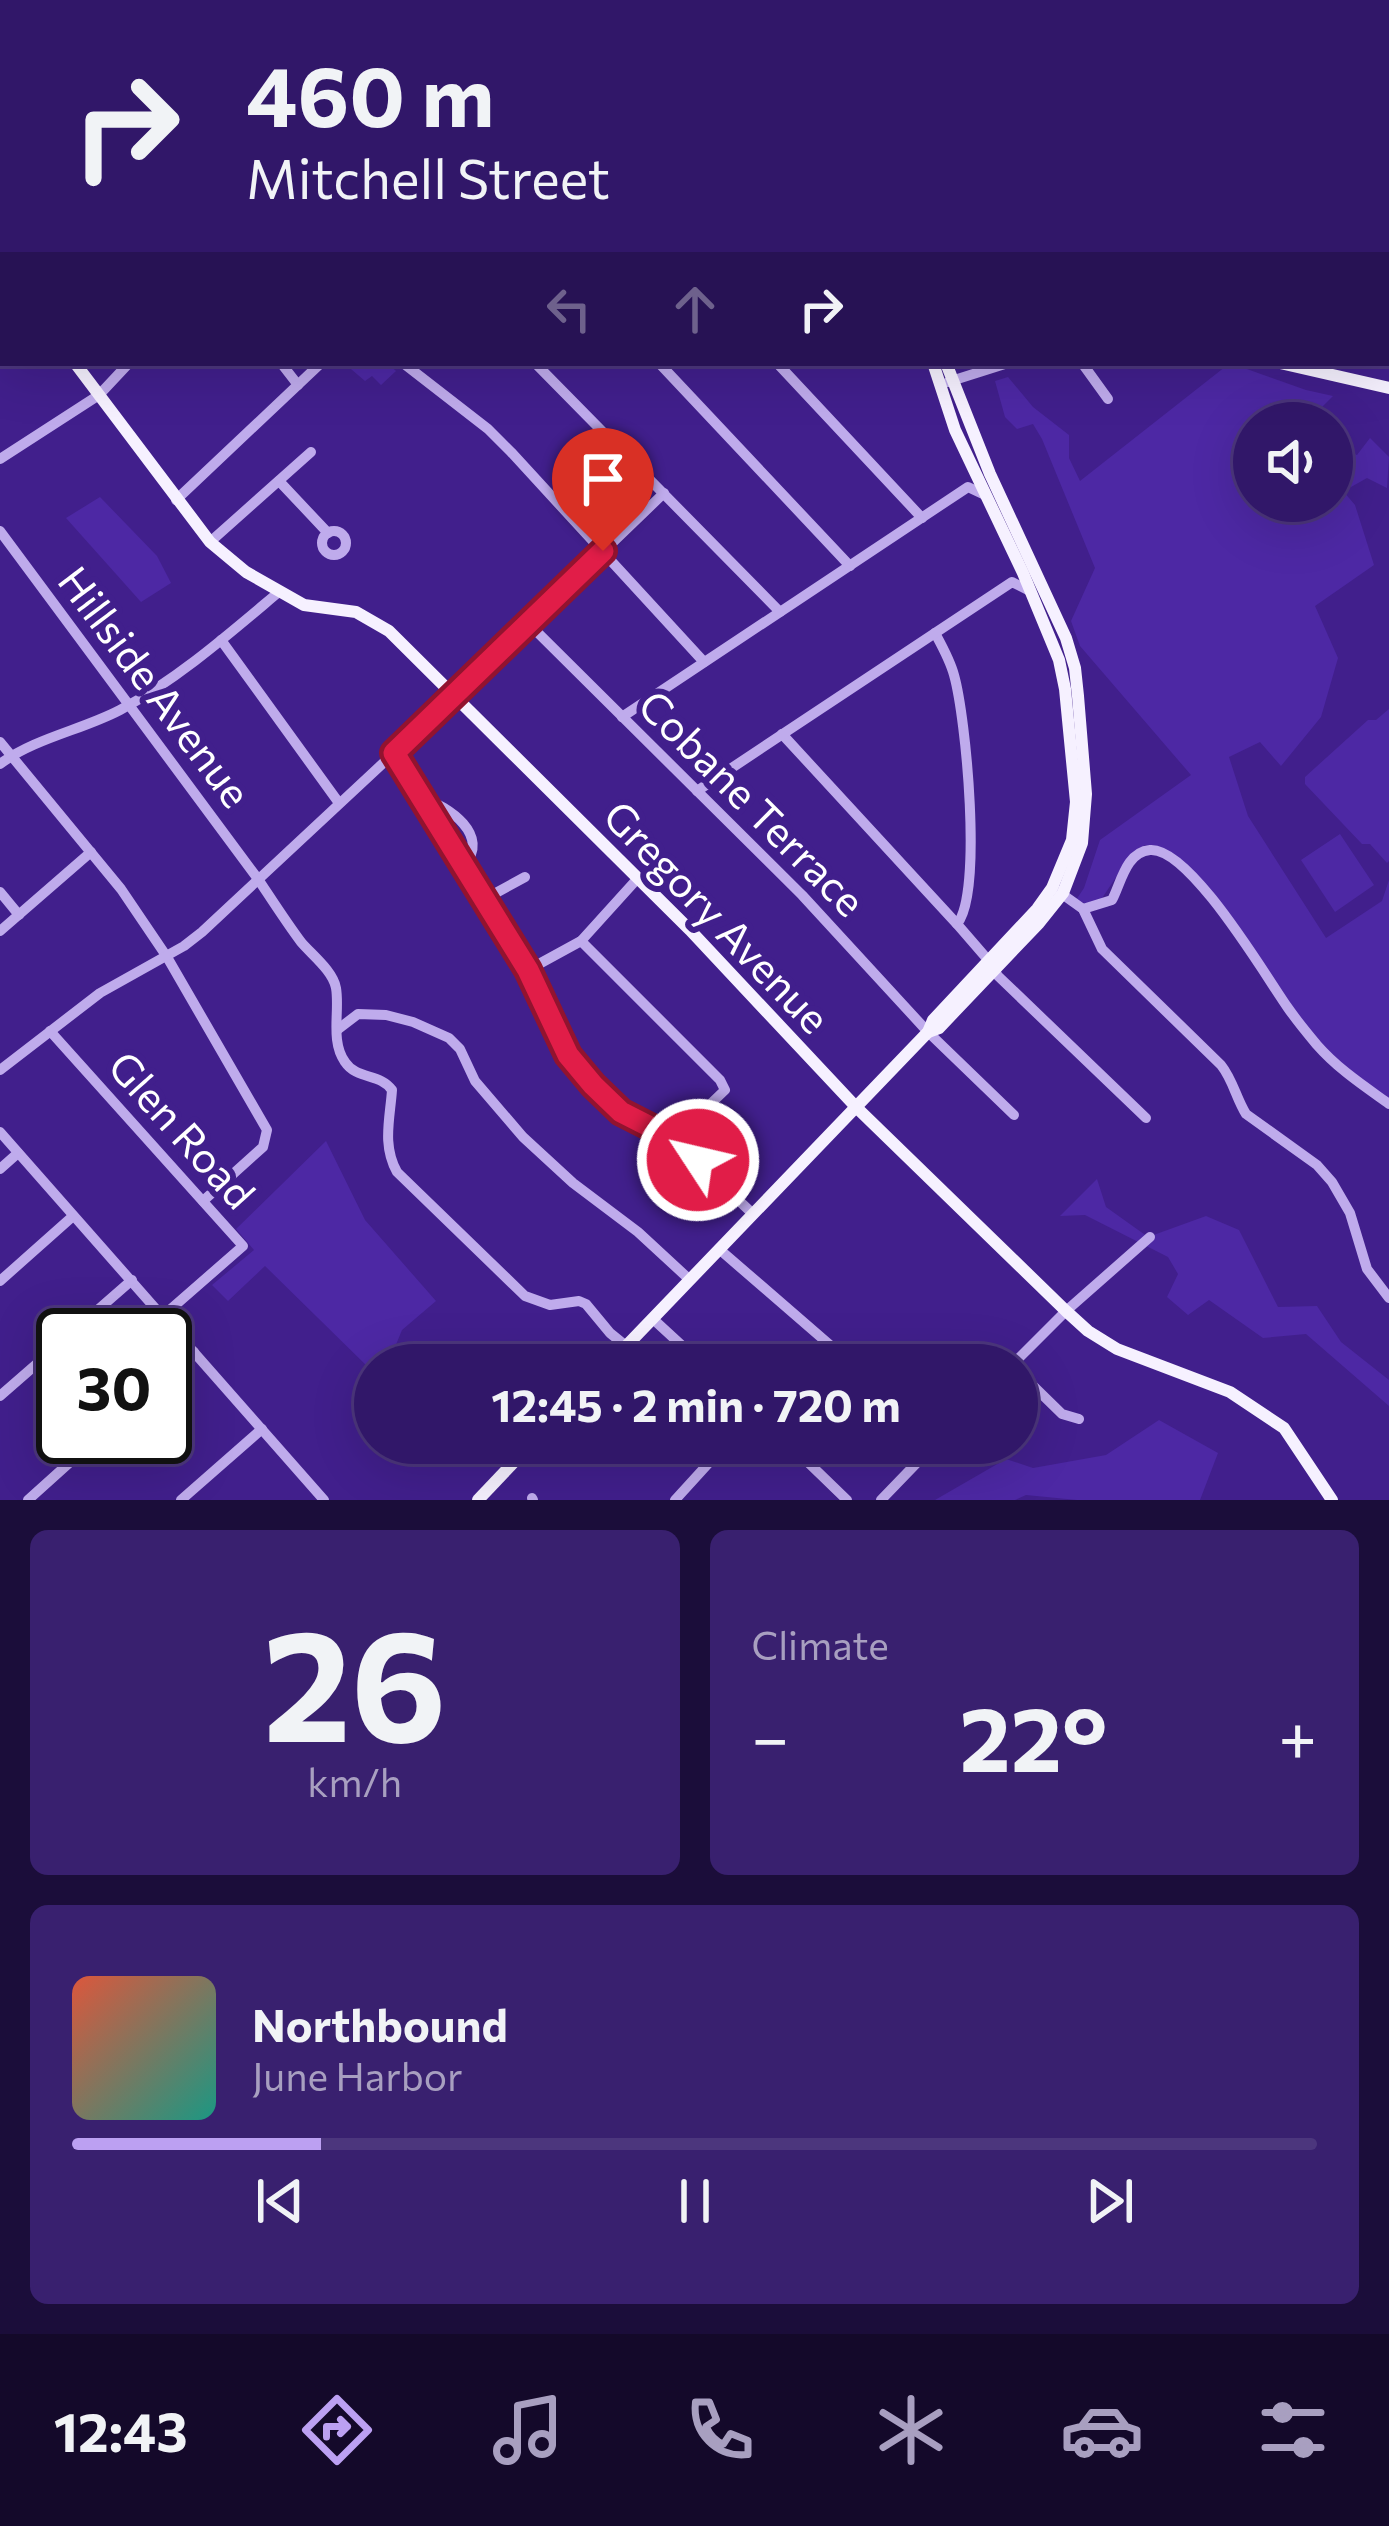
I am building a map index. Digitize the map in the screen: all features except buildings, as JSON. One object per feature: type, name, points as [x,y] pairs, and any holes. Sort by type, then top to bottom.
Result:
[{"type":"main road","name":"Gregory Avenue","points":[[77,366],[210,542],[246,572],[304,605],[356,613],[389,631],[638,878],[856,1107],[1066,1311],[1118,1349],[1229,1392],[1284,1428],[1332,1500]]},
{"type":"main road","points":[[628,1344],[928,1032],[939,1028],[992,965],[1039,923],[1077,861],[1086,794],[1075,668],[1066,638],[1023,574],[979,480],[946,383],[935,366]]},
{"type":"main road","points":[[946,366],[946,383]]},
{"type":"main road","points":[[1293,366],[1389,388]]},
{"type":"main road","points":[[979,480],[1052,638],[1065,689],[1076,802],[1072,840],[1058,890]]},
{"type":"main road","points":[[478,1500],[512,1464]]},
{"type":"street","points":[[0,459],[99,395],[126,366]]},
{"type":"street","points":[[283,366],[298,385]]},
{"type":"street","points":[[176,500],[319,366]]},
{"type":"street","points":[[407,366],[488,429],[704,662]]},
{"type":"street","points":[[538,366],[780,612]]},
{"type":"street","points":[[661,366],[850,566]]},
{"type":"street","points":[[779,366],[922,518]]},
{"type":"street","points":[[946,383],[999,366]]},
{"type":"street","points":[[1084,366],[1108,399]]},
{"type":"street","points":[[210,542],[311,452]]},
{"type":"street","points":[[622,717],[979,480]]},
{"type":"street","points":[[279,481],[328,533]]},
{"type":"street","points":[[0,1070],[100,993],[184,946],[394,753],[664,493]]},
{"type":"street","name":"Hillside Avenue","points":[[0,531],[331,978],[336,987],[337,1030]]},
{"type":"street","points":[[697,791],[1023,574]]},
{"type":"street","points":[[0,764],[129,705],[280,591]]},
{"type":"street","name":"Cobane Terrace","points":[[528,623],[802,895],[928,1032],[1014,1115]]},
{"type":"street","points":[[935,633],[954,674],[972,824],[966,909],[958,924]]},
{"type":"street","points":[[221,640],[339,803]]},
{"type":"street","points":[[782,734],[992,965],[1146,1118]]},
{"type":"street","points":[[0,742],[121,889],[167,956],[266,1130],[263,1147],[202,1201]]},
{"type":"street","points":[[394,753],[528,970],[568,1055],[621,1112],[674,1139],[753,1214]]},
{"type":"street","points":[[422,798],[436,802],[470,831],[472,856],[464,865]]},
{"type":"street","points":[[1083,910],[1112,900],[1138,854],[1152,850],[1168,856],[1192,875],[1245,941],[1289,1010],[1334,1064],[1389,1104]]},
{"type":"street","points":[[0,931],[91,851]]},
{"type":"street","points":[[483,900],[525,877]]},
{"type":"street","points":[[528,970],[581,941],[638,878]]},
{"type":"street","points":[[1058,890],[1083,910],[1102,950],[1221,1065],[1246,1114],[1332,1182],[1350,1213],[1367,1269],[1389,1298]]},
{"type":"street","points":[[0,892],[19,915]]},
{"type":"street","points":[[581,941],[720,1081],[724,1090],[674,1139]]},
{"type":"street","points":[[624,1344],[586,1304],[550,1305],[525,1296],[404,1180],[389,1154],[392,1090],[350,1068],[342,1058],[337,1030],[358,1014],[386,1015],[449,1038],[460,1049],[475,1081],[524,1138],[690,1280]]},
{"type":"street","name":"Glen Road","points":[[50,1031],[243,1246],[173,1308]]},
{"type":"street","points":[[0,1132],[157,1308]]},
{"type":"street","points":[[0,1169],[18,1153]]},
{"type":"street","points":[[0,1281],[72,1216]]},
{"type":"street","points":[[1036,1344],[1150,1237]]},
{"type":"street","points":[[719,1249],[829,1344]]},
{"type":"street","points":[[100,1308],[132,1280]]},
{"type":"street","points":[[652,1319],[680,1344]]},
{"type":"street","points":[[192,1350],[324,1500]]},
{"type":"street","points":[[0,1396],[36,1364]]},
{"type":"street","points":[[1038,1390],[1062,1414],[1079,1419]]},
{"type":"street","points":[[181,1500],[262,1429]]},
{"type":"street","points":[[28,1500],[68,1464]]},
{"type":"street","points":[[675,1500],[708,1464]]},
{"type":"street","points":[[810,1464],[847,1500]]},
{"type":"street","points":[[880,1500],[915,1464]]},
{"type":"shaded area","points":[[348,366],[390,366],[396,371],[381,385],[372,376],[365,381]]},
{"type":"shaded area","points":[[1226,366],[1333,396],[1327,402],[1233,402],[1233,522],[1353,522],[1353,503],[1374,565],[1315,606],[1338,658],[1321,717],[1281,766],[1260,742],[1229,757],[1248,816],[1326,938],[1382,901],[1389,880],[1389,1106],[1333,1065],[1173,853],[1145,845],[1133,852],[1096,907],[1076,900],[1100,840],[1191,775],[1080,646],[1071,621],[1095,568],[1042,439],[1033,424],[1017,429],[1005,417],[995,381],[1008,377],[1033,407],[1069,435],[1069,458],[1080,481]]},
{"type":"shaded area","points":[[1370,438],[1389,457],[1387,488],[1367,478],[1353,486],[1353,454],[1357,455]]},
{"type":"shaded area","points":[[100,497],[157,556],[171,583],[141,602],[66,518]]},
{"type":"shaded area","points":[[1389,709],[1387,863],[1370,844],[1362,844],[1305,784],[1305,777],[1368,720],[1376,720]]},
{"type":"shaded area","points":[[1340,834],[1374,885],[1335,912],[1301,860]]},
{"type":"shaded area","points":[[326,1141],[365,1220],[436,1301],[402,1330],[396,1344],[354,1344],[354,1353],[265,1266],[228,1301],[212,1285],[254,1250],[236,1229]]},
{"type":"shaded area","points":[[1097,1179],[1106,1207],[1148,1237],[1206,1216],[1239,1230],[1278,1307],[1317,1306],[1341,1342],[1389,1380],[1389,1406],[1306,1334],[1263,1338],[1209,1300],[1188,1315],[1167,1297],[1178,1274],[1168,1257],[1085,1215],[1060,1216]]},
{"type":"shaded area","points":[[1159,1420],[1218,1453],[1200,1500],[1026,1495],[1015,1500],[935,1500],[997,1464],[1033,1468],[1106,1455]]},
{"type":"route","points":[[603,551],[394,753],[528,970],[568,1055],[621,1112],[674,1139],[698,1160]]}]
